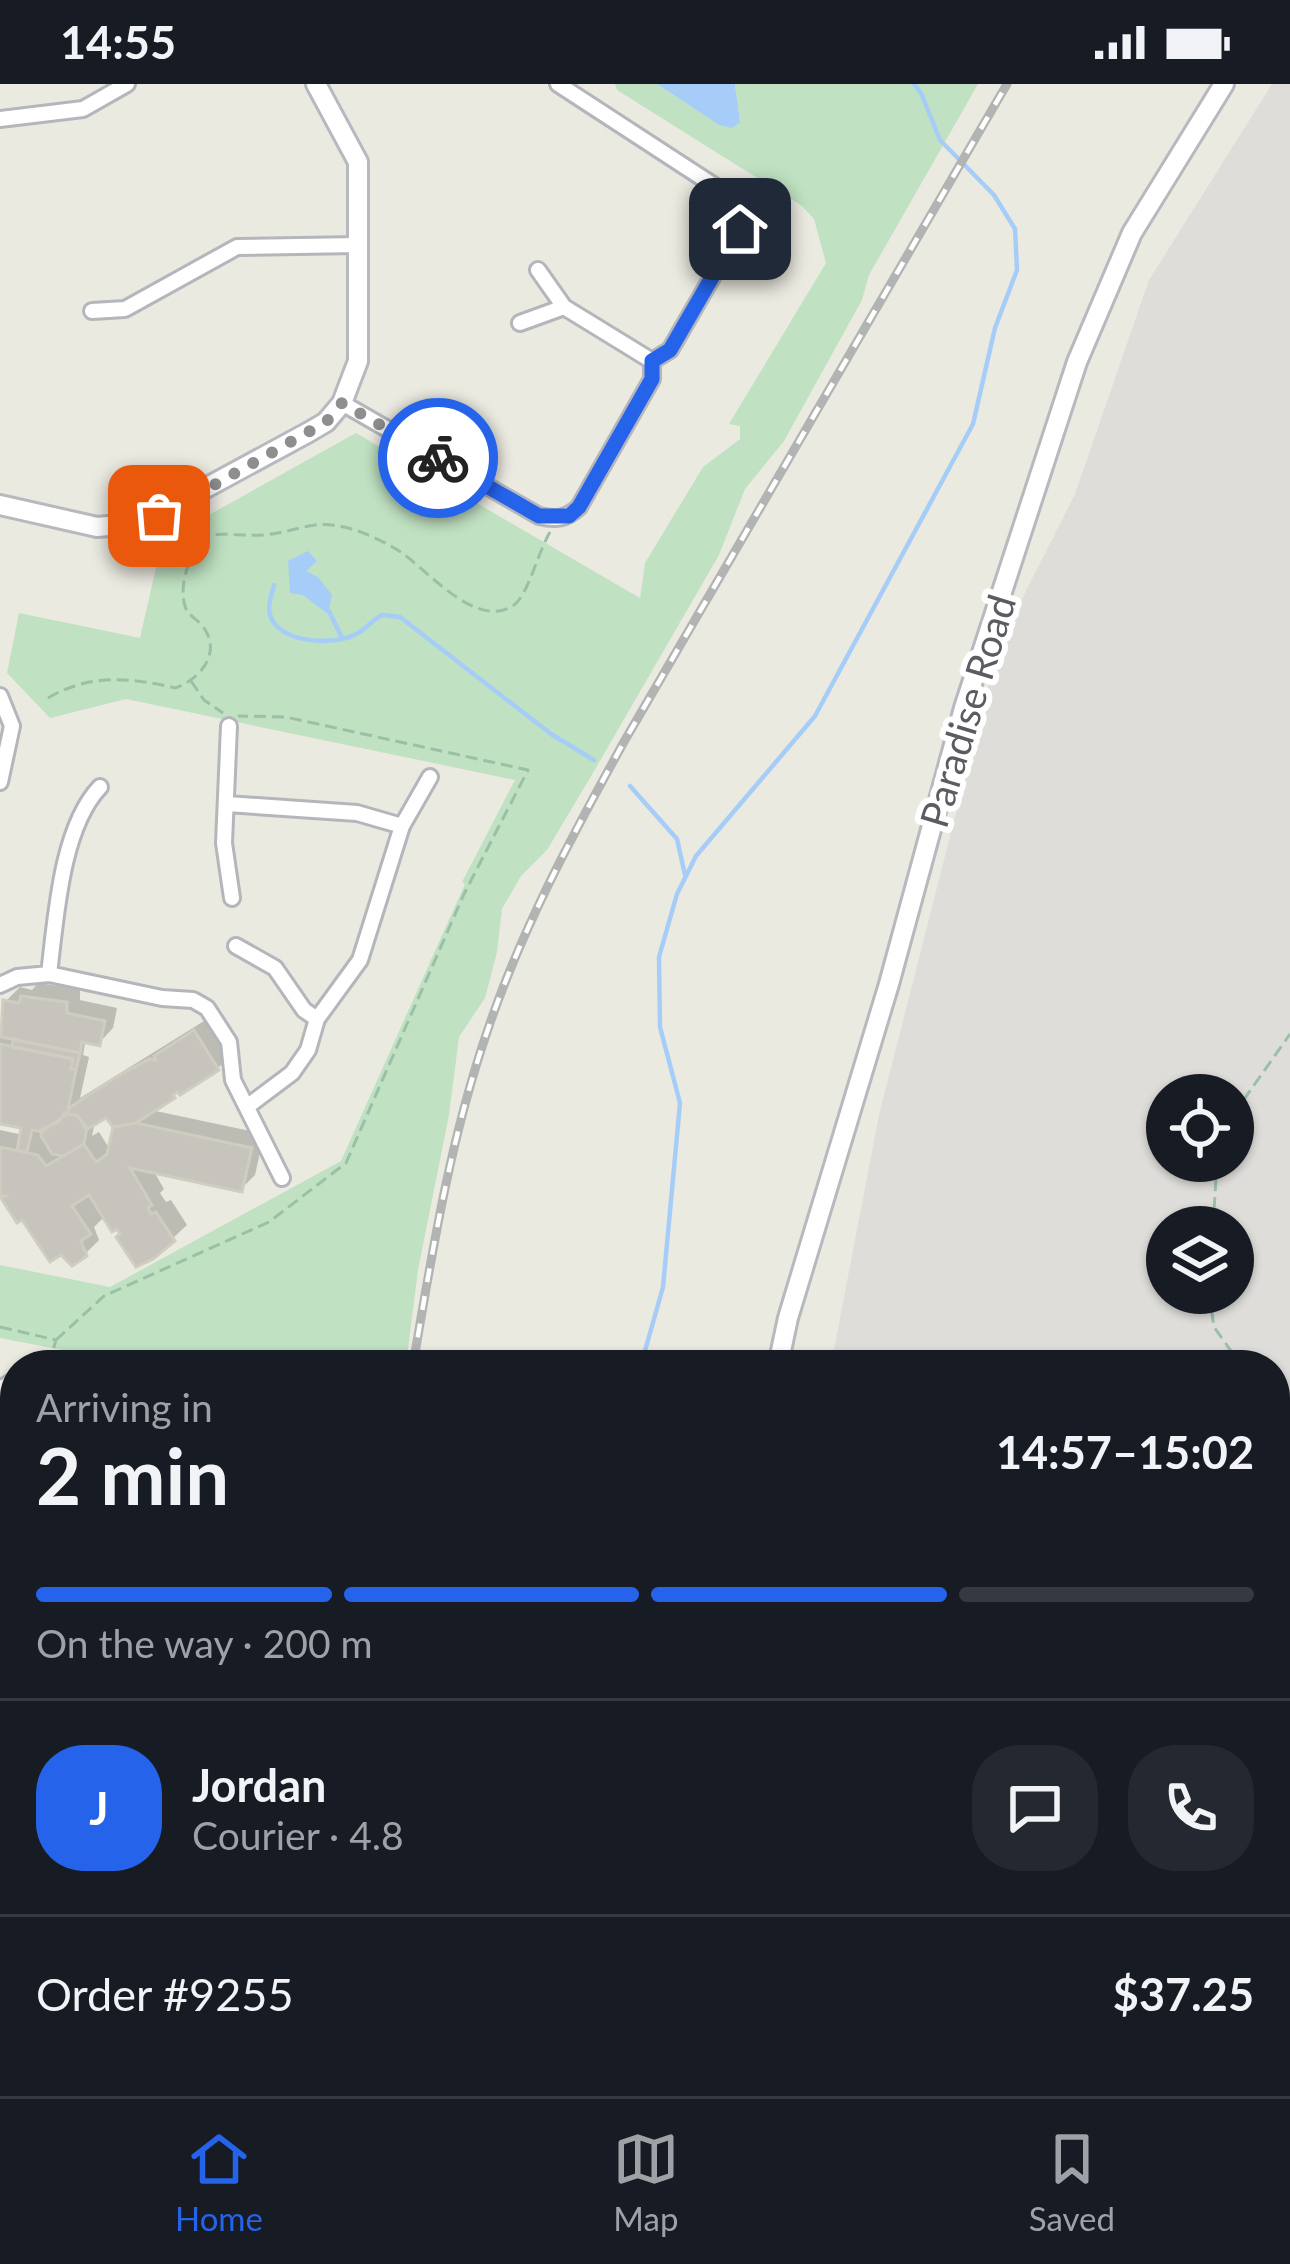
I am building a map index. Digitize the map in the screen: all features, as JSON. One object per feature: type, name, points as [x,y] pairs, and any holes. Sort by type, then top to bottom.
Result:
[{"type":"street","points":[[0,118],[82,109],[127,84]]},
{"type":"street","points":[[0,506],[97,527],[141,524],[326,422],[342,403],[358,361],[358,162],[316,84]]},
{"type":"street","points":[[558,84],[733,198],[742,211],[740,229],[670,350],[652,361]]},
{"type":"street","name":"Paradise Road","points":[[781,1350],[890,984],[964,708],[1077,362],[1132,233],[1224,84]]},
{"type":"street","points":[[92,311],[125,309],[237,247],[358,245]]},
{"type":"street","points":[[538,270],[564,307],[652,361]]},
{"type":"street","points":[[520,323],[564,307]]},
{"type":"street","points":[[342,403],[539,516],[554,519],[569,516],[579,507],[652,379],[652,361]]},
{"type":"street","points":[[0,696],[11,717],[0,782]]},
{"type":"street","points":[[229,726],[224,843],[232,898]]},
{"type":"street","points":[[248,1106],[292,1073],[308,1050],[317,1019],[360,960],[402,826],[430,776]]},
{"type":"street","points":[[49,974],[60,890],[82,806],[100,787]]},
{"type":"street","points":[[227,804],[357,813],[402,826]]},
{"type":"street","points":[[236,946],[275,968],[304,1010],[317,1019]]},
{"type":"street","points":[[0,985],[16,977],[49,974],[162,998],[194,1000],[207,1008],[229,1042],[233,1080],[282,1178]]},
{"type":"lane","points":[[742,211],[765,198]]},
{"type":"path","points":[[190,530],[202,537],[266,535],[312,525],[345,527],[398,550],[437,586],[468,604],[503,609],[514,605],[530,584],[533,561],[554,519]]},
{"type":"path","points":[[186,522],[192,557]]},
{"type":"path","points":[[48,698],[71,684],[142,678],[175,688],[198,676],[210,644],[203,626],[185,606],[186,575],[202,537]]},
{"type":"path","points":[[1254,1085],[1290,1034]]},
{"type":"path","points":[[1212,1314],[1214,1327],[1230,1350]]},
{"type":"path","points":[[0,1327],[56,1340],[53,1350]]},
{"type":"shaded area","points":[[1272,84],[1290,84],[1290,1350],[834,1350],[879,1115],[999,644],[1075,494],[1149,280]]},
{"type":"green space","points":[[615,84],[657,84],[718,124],[740,122],[735,84],[978,84],[869,275],[862,300],[784,441],[745,489],[719,555],[547,850],[521,876],[502,909],[485,998],[459,1037],[408,1350],[62,1350],[0,1338],[0,1265],[110,1287],[341,1161],[462,882],[515,780],[126,699],[50,718],[7,673],[19,613],[140,638],[158,559],[155,545],[356,433],[640,598],[645,563],[703,467],[740,439],[740,426],[729,424],[826,263],[814,219],[802,206],[617,90]]},
{"type":"water","points":[[657,84],[735,84],[740,122],[732,128],[719,125]]},
{"type":"water","points":[[308,551],[317,561],[306,571],[318,577],[332,595],[328,614],[303,595],[290,593],[288,561]]},
{"type":"building","points":[[21,996],[67,1002],[67,1013],[105,1021],[100,1046],[82,1042],[80,1053],[1,1037],[3,1000],[19,1003]]},
{"type":"building","points":[[194,1030],[219,1070],[180,1095],[177,1092],[136,1123],[113,1127],[106,1118],[86,1130],[78,1116],[67,1114],[113,1079],[149,1059],[156,1060],[154,1056]]},
{"type":"building","points":[[13,1039],[80,1053],[76,1070],[71,1069],[73,1059],[12,1047]]},
{"type":"building","points":[[0,1044],[73,1059],[71,1069],[76,1070],[67,1114],[42,1132],[32,1130],[27,1152],[17,1150],[21,1128],[0,1124]]},
{"type":"building","points":[[64,1113],[78,1116],[87,1128],[84,1144],[64,1156],[52,1154],[41,1136],[42,1129],[59,1122]]},
{"type":"building","points":[[136,1123],[252,1148],[242,1192],[130,1168],[152,1205],[148,1208],[151,1214],[156,1212],[175,1241],[136,1267],[116,1237],[117,1229],[112,1232],[89,1195],[72,1206],[91,1234],[81,1241],[87,1256],[72,1266],[61,1255],[50,1262],[1,1198],[5,1196],[0,1195],[0,1147],[38,1155],[46,1166],[84,1144],[96,1162],[107,1154],[113,1127]]},
{"type":"waterway","points":[[645,1350],[663,1287],[680,1103],[660,1027],[659,957],[677,894],[696,856],[815,716],[973,424],[995,328],[1017,270],[1015,229],[994,195],[940,140],[914,84]]},
{"type":"waterway","points":[[274,585],[270,614],[290,635],[338,640],[358,633],[382,615],[400,617],[551,734],[594,760]]},
{"type":"waterway","points":[[329,611],[342,638]]},
{"type":"waterway","points":[[630,786],[677,839],[685,875]]},
{"type":"railway","points":[[416,1350],[443,1197],[474,1073],[532,920],[625,740],[1007,84]]},
{"type":"way so far","points":[[159,516],[326,422],[342,403],[438,458]]},
{"type":"route","points":[[438,458],[539,516],[569,516],[579,507],[652,379],[652,361],[670,350],[740,229]]}]
